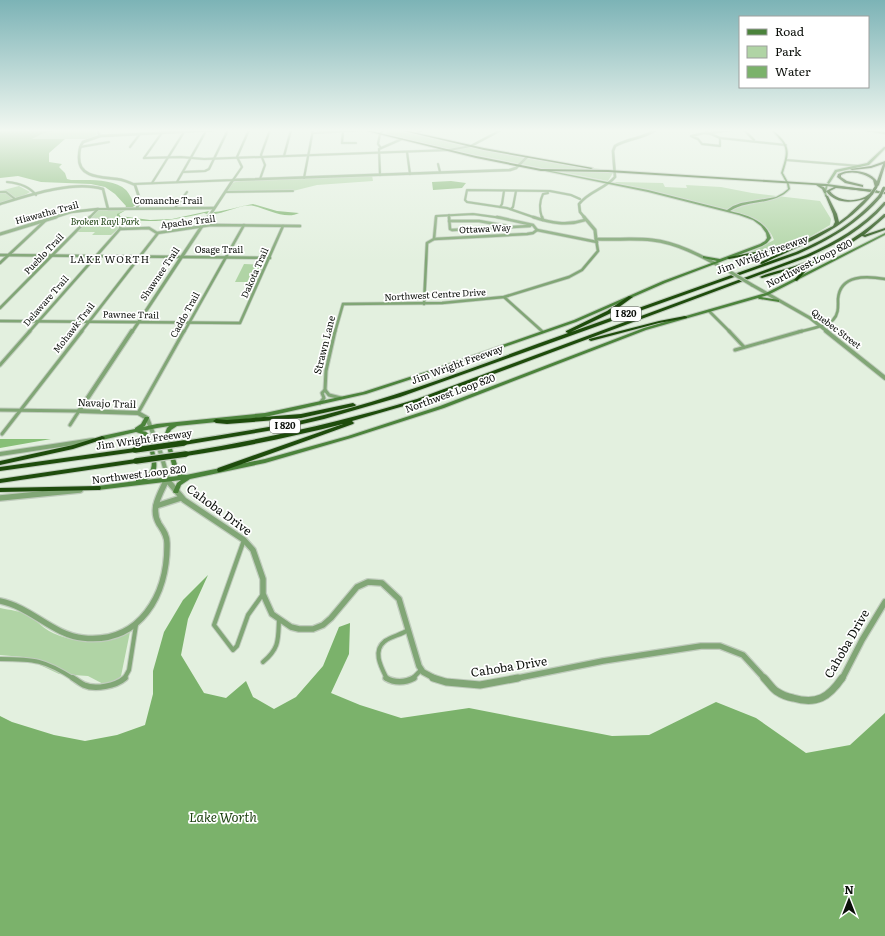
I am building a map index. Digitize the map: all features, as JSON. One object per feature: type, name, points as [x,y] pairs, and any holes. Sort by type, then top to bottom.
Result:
[{"type":"highway","points":[[660,174],[786,181],[885,190]]},
{"type":"highway","points":[[675,174],[803,183],[819,186],[825,192]]},
{"type":"highway","points":[[843,174],[839,175],[840,178],[846,182],[871,188]]},
{"type":"highway","points":[[861,174],[876,180],[876,186]]},
{"type":"highway","points":[[746,271],[776,255],[832,229],[856,212],[872,193],[881,174]]},
{"type":"highway","points":[[803,183],[827,184],[876,191]]},
{"type":"highway","points":[[868,197],[857,201],[845,200],[833,196],[828,191],[836,187],[876,191],[885,190]]},
{"type":"highway","name":"Jim Wright Freeway","points":[[0,469],[184,443],[285,426],[324,417],[384,400],[797,253],[834,236],[866,212],[885,190]]},
{"type":"highway","points":[[826,196],[837,222],[832,229]]},
{"type":"highway","name":"Jim Wright Freeway","points":[[0,480],[186,454],[292,434],[378,413],[419,400],[792,262],[825,248],[863,225],[885,203]]},
{"type":"highway","points":[[796,280],[805,270],[828,254],[859,237],[885,215]]},
{"type":"highway","points":[[859,237],[885,229]]},
{"type":"highway","points":[[729,258],[802,244]]},
{"type":"highway","points":[[710,292],[789,270],[828,254]]},
{"type":"highway","points":[[507,357],[609,312],[631,297]]},
{"type":"highway","points":[[542,355],[549,355],[596,339],[659,322],[685,317]]},
{"type":"highway","points":[[216,421],[227,422],[301,416],[369,401],[384,400]]},
{"type":"highway","points":[[220,470],[313,436],[365,419],[378,413]]},
{"type":"highway","points":[[0,463],[73,447],[102,438]]},
{"type":"highway","points":[[0,490],[98,488]]},
{"type":"main road","points":[[102,438],[150,427],[265,415],[320,404],[426,373],[575,321],[703,267],[762,245],[766,242],[769,234],[764,226],[750,218],[727,211],[560,174]]},
{"type":"main road","points":[[727,211],[744,202],[782,195],[789,189],[782,174]]},
{"type":"main road","points":[[826,196],[825,192],[827,184],[833,174]]},
{"type":"main road","name":"Northwest Loop 820","points":[[98,488],[190,477],[265,461],[349,438],[442,407],[645,329],[768,294],[885,234]]},
{"type":"main road","points":[[702,256],[717,260],[729,258]]},
{"type":"main road","points":[[702,256],[704,262],[703,267]]},
{"type":"main road","points":[[756,298],[778,301],[775,291]]},
{"type":"main road","points":[[133,431],[143,425],[147,418]]},
{"type":"main road","points":[[176,424],[169,429],[166,436],[177,472],[180,475],[190,477]]},
{"type":"main road","points":[[126,485],[149,477],[155,466],[146,435],[142,432],[133,431]]},
{"type":"main road","points":[[176,492],[179,484],[190,477]]},
{"type":"street","points":[[87,174],[97,177],[122,179],[134,184],[232,182],[260,179],[415,174]]},
{"type":"street","points":[[152,183],[158,174]]},
{"type":"street","points":[[177,182],[182,174]]},
{"type":"street","name":"Shawnee Trail","points":[[70,425],[238,174]]},
{"type":"street","points":[[260,179],[262,174]]},
{"type":"street","points":[[304,178],[305,174]]},
{"type":"street","points":[[424,304],[427,243],[434,239],[436,216],[468,214],[490,215],[533,225],[537,230],[597,240],[595,230],[579,209],[579,204],[581,199],[608,184],[615,177],[615,174]]},
{"type":"street","points":[[7,182],[20,183],[34,191],[36,194]]},
{"type":"street","points":[[134,184],[140,200],[137,208]]},
{"type":"street","points":[[0,204],[36,194],[77,187],[100,187],[104,191],[108,208]]},
{"type":"street","points":[[581,199],[539,191],[471,189],[467,190],[465,200],[467,202],[511,209],[543,220],[559,223],[586,220]]},
{"type":"street","points":[[226,192],[293,191]]},
{"type":"street","points":[[500,207],[502,204],[504,191]]},
{"type":"street","points":[[511,209],[513,207],[516,191]]},
{"type":"street","points":[[539,191],[543,194]]},
{"type":"street","points":[[0,192],[6,192],[15,199]]},
{"type":"street","points":[[175,208],[187,192]]},
{"type":"street","points":[[543,220],[539,212],[538,205],[543,194],[549,192]]},
{"type":"street","name":"Comanche Trail","points":[[98,209],[213,209]]},
{"type":"street","name":"Hiawatha Trail","points":[[0,234],[74,211],[98,209]]},
{"type":"street","name":"Pueblo Trail","points":[[0,308],[98,209]]},
{"type":"street","points":[[529,214],[534,213]]},
{"type":"street","points":[[449,215],[450,229],[452,230],[533,225]]},
{"type":"street","points":[[0,263],[47,219]]},
{"type":"street","points":[[87,220],[111,220],[121,224],[120,229]]},
{"type":"street","points":[[450,221],[479,221],[512,227]]},
{"type":"street","name":"Apache Trail","points":[[120,229],[149,228],[158,233],[214,225],[300,226]]},
{"type":"street","name":"Caddo Trail","points":[[138,412],[244,225]]},
{"type":"street","name":"Dakota Trail","points":[[238,323],[240,322],[270,258],[283,226]]},
{"type":"street","name":"Delaware Trail","points":[[0,365],[94,256],[120,229]]},
{"type":"street","name":"Ottawa Way","points":[[434,239],[528,234],[537,230]]},
{"type":"street","name":"Mohawk Trail","points":[[2,434],[88,321],[158,233]]},
{"type":"street","name":"Quebec Street","points":[[597,240],[642,239],[658,241],[679,246],[702,256],[820,325],[885,378]]},
{"type":"street","name":"Northwest Centre Drive","points":[[343,304],[424,304],[475,301],[504,297],[569,277],[582,270],[598,251],[597,240]]},
{"type":"street","name":"Osage Trail","points":[[0,255],[270,258]]},
{"type":"street","points":[[735,350],[831,321],[836,316],[839,292],[842,284],[846,281],[864,277],[885,280]]},
{"type":"street","points":[[504,297],[543,332]]},
{"type":"street","name":"Strawn Lane","points":[[342,398],[329,395],[325,390],[323,380],[343,304]]},
{"type":"street","points":[[709,311],[744,347]]},
{"type":"street","name":"Pawnee Trail","points":[[0,321],[238,323]]},
{"type":"street","name":"Strawn Lane","points":[[320,404],[323,400],[322,392],[325,390]]},
{"type":"street","name":"Navajo Trail","points":[[0,410],[138,412],[147,418],[160,451],[167,480]]},
{"type":"street","points":[[0,454],[102,438]]},
{"type":"street","points":[[0,602],[23,608],[54,628],[68,635],[82,638],[95,640],[111,638],[136,625],[155,600],[162,584],[167,558],[167,537],[156,519],[155,513],[156,506],[167,480]]},
{"type":"street","name":"Cahoba Drive","points":[[167,480],[181,498],[244,540],[253,550],[263,579],[263,594],[272,614],[291,627],[299,629],[313,629],[323,625],[331,618],[357,587],[368,582],[378,582],[385,585],[399,599],[413,650],[421,670],[426,675],[446,682],[480,685],[602,661],[701,646],[720,646],[743,655],[776,690],[784,696],[803,701],[816,701],[834,690],[847,671],[862,640],[885,602]]},
{"type":"street","name":"Northwest Loop 820","points":[[0,498],[98,488]]},
{"type":"street","points":[[156,506],[181,498]]},
{"type":"street","points":[[244,540],[214,625],[233,650],[237,646],[248,615],[263,594]]},
{"type":"street","points":[[263,662],[274,654],[277,646],[279,619]]},
{"type":"street","points":[[0,659],[32,659],[45,663],[58,668],[84,685],[91,687],[115,684],[125,678],[129,670],[136,625]]},
{"type":"street","points":[[408,630],[385,642],[379,653],[378,663],[387,679],[396,682],[408,682],[414,679],[421,670]]},
{"type":"green space","points":[[571,174],[613,174],[608,181]]},
{"type":"green space","points":[[372,175],[373,181],[317,185],[293,191],[226,192],[231,183],[245,180]]},
{"type":"green space","points":[[615,183],[663,183],[665,187],[687,188],[686,185],[721,187],[752,193],[820,201],[831,219],[830,225],[803,241],[751,252],[774,240],[769,230],[761,223],[742,214]]},
{"type":"green space","points":[[19,186],[30,192],[0,203],[0,191]]},
{"type":"green space","name":"Broken Rayl Park","points":[[98,210],[126,210],[119,214],[120,216],[133,219],[126,222],[111,235],[92,235],[95,232],[77,232]]},
{"type":"green space","points":[[244,264],[265,265],[257,282],[235,282]]},
{"type":"green space","points":[[0,608],[27,614],[49,631],[79,640],[100,641],[130,632],[121,676],[109,687],[88,676],[59,674],[23,657],[0,655]]},
{"type":"shaded area","points":[[0,439],[51,439],[0,448]]},
{"type":"water","points":[[0,174],[65,174],[67,179],[71,180],[100,180],[121,186],[126,190],[136,205],[131,208],[125,208],[126,206],[115,194],[105,187],[91,184],[41,182],[18,176],[0,178]]},
{"type":"water","points":[[451,181],[466,183],[462,188],[433,190],[432,182]]},
{"type":"water","points":[[253,204],[277,211],[299,213],[294,215],[282,215],[254,206],[240,207]]},
{"type":"water","points":[[237,208],[217,214],[212,214],[214,212]]},
{"type":"water","points":[[126,210],[119,214],[120,216],[150,220],[172,219],[209,211],[207,214],[204,213],[182,218],[160,221],[139,221],[117,217],[117,214]]},
{"type":"water","name":"Lake Worth","points":[[208,575],[188,619],[181,655],[204,693],[226,698],[246,681],[253,697],[274,709],[296,697],[323,666],[339,627],[350,623],[349,654],[331,693],[360,705],[401,718],[469,708],[612,736],[649,735],[716,702],[756,718],[806,753],[850,745],[885,713],[885,936],[0,936],[0,716],[12,722],[54,735],[85,741],[117,735],[145,725],[153,694],[153,671],[164,632],[183,600]]},
{"type":"district","name":"LAKE WORTH","points":[[110,259]]}]
